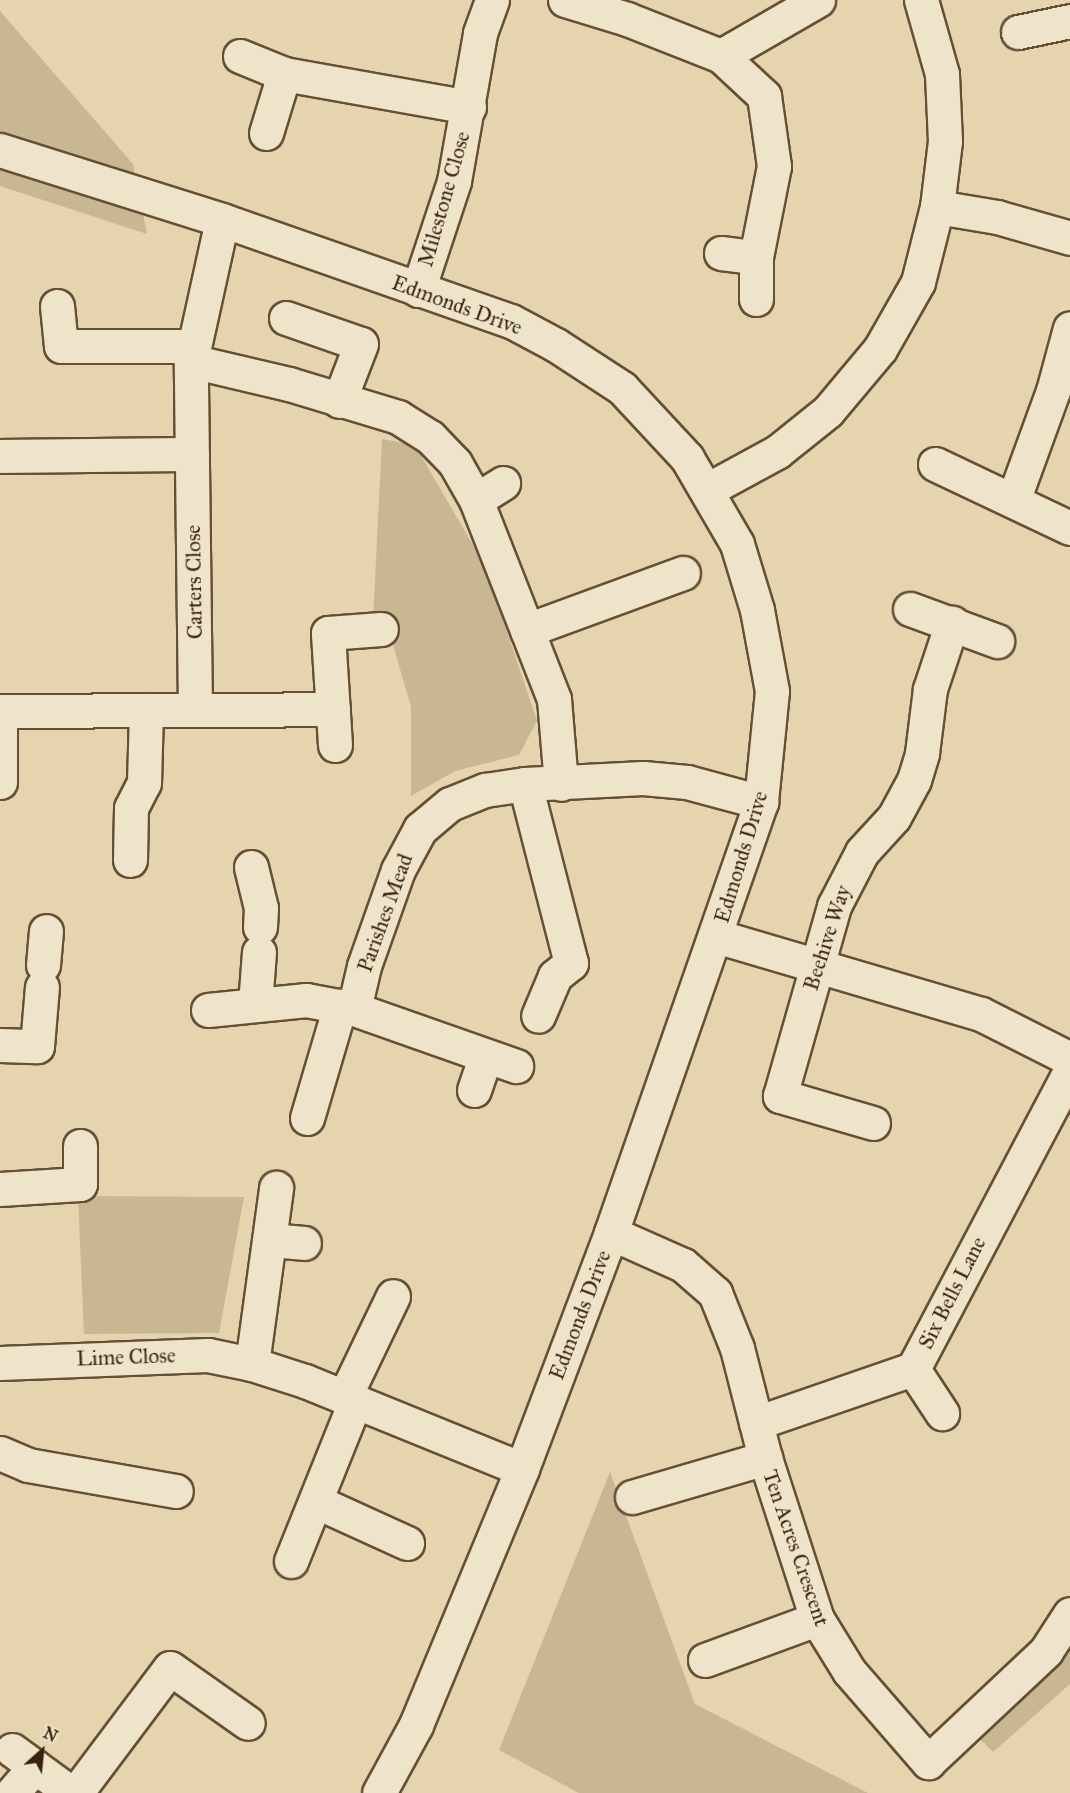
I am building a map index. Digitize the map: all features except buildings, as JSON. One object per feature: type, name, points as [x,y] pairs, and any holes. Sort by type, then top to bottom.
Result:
[{"type":"street","name":"Milestone Close","points":[[418,290],[454,181],[470,107],[480,33],[492,0]]},
{"type":"street","points":[[566,0],[721,56],[764,96],[774,166],[756,257],[756,299]]},
{"type":"street","points":[[721,56],[818,0]]},
{"type":"street","points":[[707,490],[777,452],[828,411],[880,349],[918,282],[937,207],[945,108],[942,75],[921,0]]},
{"type":"street","points":[[1018,32],[1070,21]]},
{"type":"street","name":"Milestone Close","points":[[240,56],[284,74],[470,107]]},
{"type":"street","points":[[266,133],[284,74]]},
{"type":"street","name":"Edmonds Drive","points":[[0,150],[222,220],[511,321],[622,388],[668,434],[707,490],[737,544],[767,654],[771,713],[762,802],[611,1233],[522,1469],[416,1725],[379,1793]]},
{"type":"street","points":[[937,207],[997,217],[1070,238]]},
{"type":"street","name":"Carters Close","points":[[195,710],[192,354],[222,220]]},
{"type":"street","points":[[721,253],[756,257]]},
{"type":"street","points":[[57,306],[61,346],[192,354],[339,401],[398,417],[430,437],[455,463],[489,491],[527,630],[554,699],[561,784]]},
{"type":"street","points":[[286,318],[361,344],[339,401]]},
{"type":"street","points":[[1014,498],[1062,393],[1070,328]]},
{"type":"street","points":[[0,456],[192,454]]},
{"type":"street","points":[[934,464],[1014,498],[1070,528]]},
{"type":"street","points":[[527,630],[683,573]]},
{"type":"street","points":[[910,609],[997,640]]},
{"type":"street","name":"Beehive Way","points":[[873,1123],[780,1096],[816,968],[846,878],[907,798],[922,753],[930,689],[952,623]]},
{"type":"street","points":[[335,745],[328,633],[381,629]]},
{"type":"street","points":[[0,782],[0,720],[146,711],[333,710]]},
{"type":"street","points":[[130,860],[131,808],[144,783],[146,711]]},
{"type":"street","name":"Parishes Mead","points":[[306,1118],[398,870],[420,829],[438,812],[465,797],[525,784],[660,779],[762,802]]},
{"type":"street","points":[[525,784],[571,963],[555,976],[538,1016]]},
{"type":"street","points":[[251,867],[261,908],[255,1005]]},
{"type":"street","points":[[2,1045],[37,1046],[46,931]]},
{"type":"street","points":[[716,936],[816,968],[981,1014],[1070,1059]]},
{"type":"street","points":[[208,1010],[306,1000],[347,1007],[501,1061],[474,1090]]},
{"type":"street","name":"Six Bells Lane","points":[[756,1424],[913,1369],[1070,1071]]},
{"type":"street","points":[[0,1190],[80,1185],[80,1146]]},
{"type":"street","points":[[252,1364],[276,1188]]},
{"type":"street","name":"Ten Acres Crescent","points":[[611,1233],[683,1265],[715,1293],[737,1348],[765,1458],[818,1619],[849,1671],[928,1762],[1046,1651],[1070,1614]]},
{"type":"street","points":[[270,1240],[304,1243]]},
{"type":"street","points":[[291,1561],[331,1507],[350,1400],[393,1296]]},
{"type":"street","name":"Lime Close","points":[[0,1363],[208,1355],[252,1364],[350,1400],[522,1469]]},
{"type":"street","points":[[913,1369],[942,1413]]},
{"type":"street","points":[[1,1453],[28,1465],[176,1491]]},
{"type":"street","points":[[633,1497],[765,1458]]},
{"type":"street","points":[[331,1507],[407,1544]]},
{"type":"street","points":[[705,1660],[818,1619]]},
{"type":"street","points":[[76,1793],[170,1668],[248,1723]]},
{"type":"street","points":[[12,1793],[23,1759],[71,1793]]},
{"type":"shaded area","points":[[0,11],[133,164],[136,178],[0,135]]},
{"type":"shaded area","points":[[0,168],[143,214],[147,234],[0,186]]},
{"type":"shaded area","points":[[382,439],[415,445],[485,566],[537,721],[519,755],[455,771],[411,796],[411,707],[393,645],[372,639]]},
{"type":"shaded area","points":[[78,1196],[244,1197],[219,1333],[84,1334]]},
{"type":"shaded area","points":[[610,1472],[695,1704],[868,1793],[579,1793],[499,1750]]},
{"type":"shaded area","points":[[1070,1640],[1070,1684],[993,1752],[978,1737],[1018,1700]]}]
